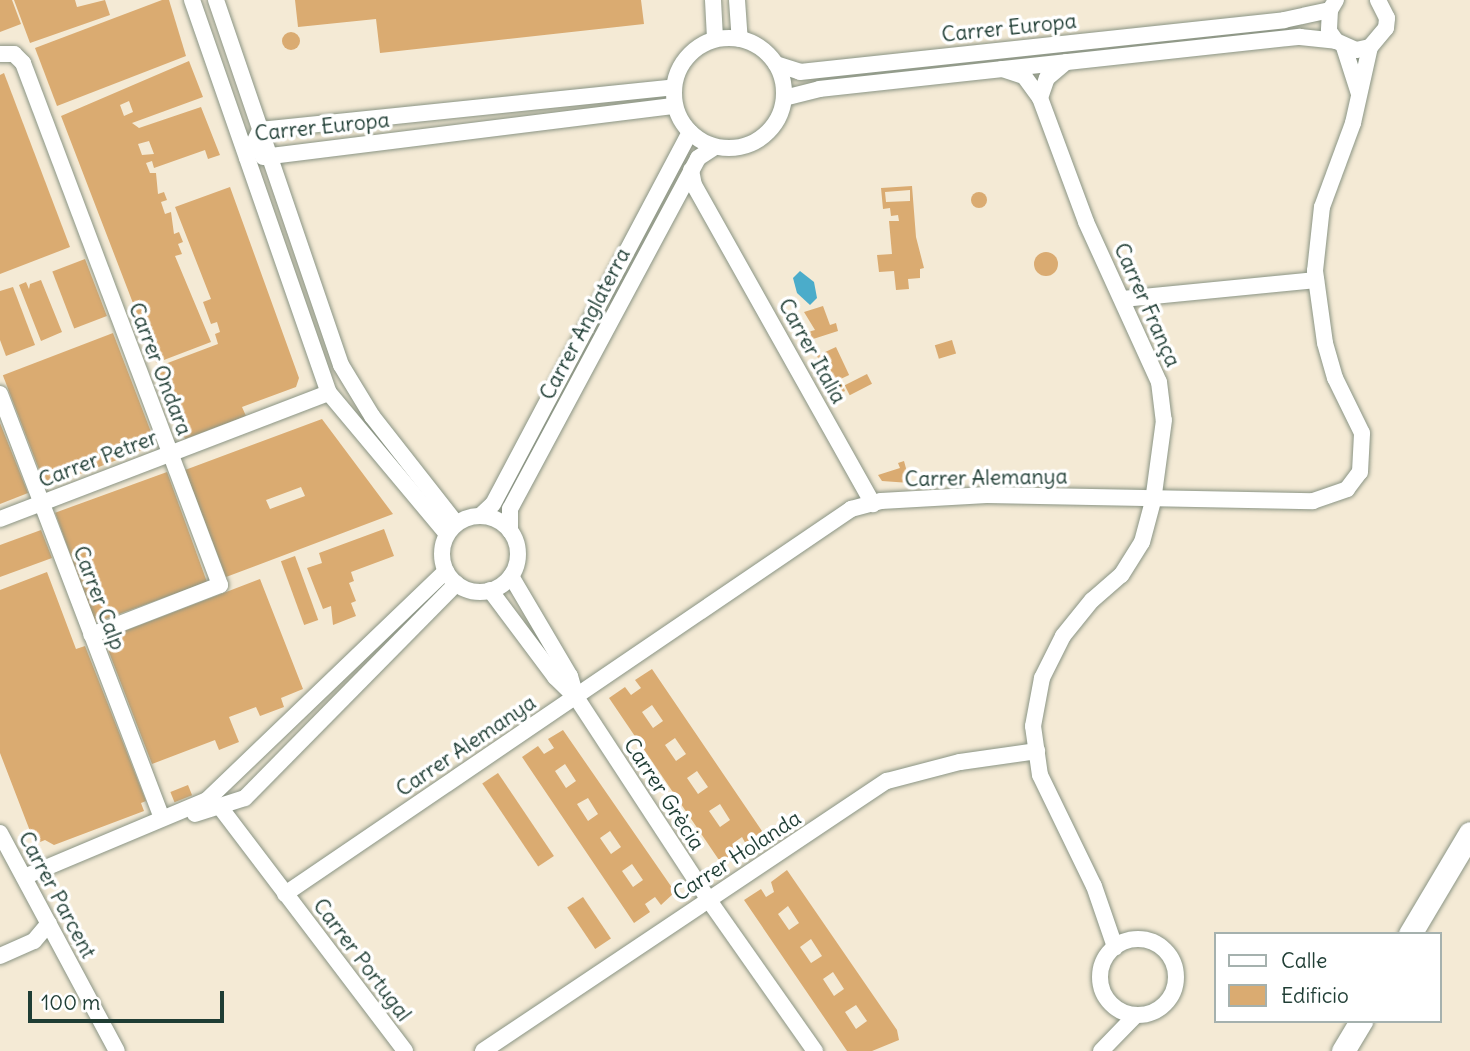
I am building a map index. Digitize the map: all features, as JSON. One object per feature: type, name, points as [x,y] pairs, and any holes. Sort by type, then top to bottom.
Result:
[{"type":"highway","points":[[1411,932],[1470,833]]},
{"type":"highway","points":[[1343,1051],[1360,1023]]},
{"type":"street","points":[[192,0],[328,393],[452,528]]},
{"type":"street","points":[[216,0],[341,365],[372,416],[452,528]]},
{"type":"street","points":[[713,0],[715,39]]},
{"type":"street","points":[[737,0],[740,39]]},
{"type":"street","name":"Carrer Alemanya","points":[[285,894],[851,509],[873,504],[987,495],[1153,501],[1313,501],[1347,489],[1360,472],[1362,433],[1335,377],[1325,343],[1316,280],[1322,207],[1359,94],[1370,47],[1386,28],[1387,18],[1378,0]]},
{"type":"street","points":[[1333,5],[1328,22],[1340,44],[1359,94]]},
{"type":"street","name":"Carrer Europa","points":[[776,64],[800,72],[1284,20],[1333,5]]},
{"type":"street","name":"Carrer Europa","points":[[784,99],[819,89],[1300,37],[1370,47]]},
{"type":"street","points":[[715,39],[740,39],[763,50],[776,64],[784,99],[777,119],[756,141],[737,148],[715,146],[690,132],[675,106],[673,87],[685,58],[715,39]]},
{"type":"street","name":"Carrer Ondara","points":[[0,54],[15,54],[23,63],[220,585],[91,635]]},
{"type":"street","points":[[1040,99],[1047,78],[1066,62]]},
{"type":"street","points":[[1002,69],[1024,76],[1040,99]]},
{"type":"street","name":"Carrer Europa","points":[[673,87],[260,130],[247,158],[675,106]]},
{"type":"street","name":"Carrer França","points":[[1040,99],[1086,222],[1159,382],[1164,420],[1153,501],[1143,542],[1121,575],[1092,600],[1063,636],[1042,678],[1033,726],[1040,775],[1055,814],[1094,886],[1115,947]]},
{"type":"street","name":"Carrer Anglaterra","points":[[481,515],[492,505],[690,132]]},
{"type":"street","name":"Carrer Anglaterra","points":[[510,531],[510,509],[666,216],[698,158],[715,146]]},
{"type":"street","name":"Carrer Italia","points":[[691,170],[694,185],[873,504]]},
{"type":"street","points":[[666,216],[683,204],[694,205],[714,219]]},
{"type":"street","points":[[1123,299],[1316,280]]},
{"type":"street","name":"Carrer Petrer","points":[[0,519],[328,393]]},
{"type":"street","name":"Carrer Calp","points":[[0,394],[161,816]]},
{"type":"street","points":[[481,515],[510,531],[518,550],[511,576],[490,590],[477,592],[451,578],[441,553],[452,528],[481,515]]},
{"type":"street","name":"Carrer Grècia","points":[[511,576],[570,676],[576,697]]},
{"type":"street","points":[[161,816],[201,814],[245,798],[451,578]]},
{"type":"street","points":[[24,877],[161,816],[207,800],[451,578]]},
{"type":"street","name":"Carrer Grècia","points":[[490,590],[555,677],[576,697],[708,899],[815,1051]]},
{"type":"street","name":"Carrer Holanda","points":[[483,1051],[887,781],[960,762],[1037,751]]},
{"type":"street","name":"Carrer Portugal","points":[[220,807],[405,1051]]},
{"type":"street","name":"Carrer Parcent","points":[[0,832],[117,1051]]},
{"type":"street","points":[[0,956],[34,941],[49,923]]},
{"type":"street","points":[[1101,1051],[1115,1032],[1136,1016],[1159,1010],[1168,1001],[1177,979],[1175,967],[1161,947],[1150,941],[1126,941],[1115,947],[1107,955],[1100,977],[1102,989],[1115,1007],[1136,1016]]},
{"type":"street","points":[[1115,1007],[1115,1032]]},
{"type":"water","points":[[800,271],[814,282],[817,298],[810,305],[797,293],[793,278]]},
{"type":"building","points":[[0,0],[12,0],[21,24],[0,32]]},
{"type":"building","points":[[14,0],[75,0],[77,7],[105,0],[110,15],[30,43]]},
{"type":"building","points":[[162,0],[169,0],[186,56],[57,106],[35,48]]},
{"type":"building","points":[[295,0],[641,0],[644,24],[380,53],[376,19],[298,27]]},
{"type":"building","points":[[291,32],[297,35],[300,41],[297,47],[291,50],[285,47],[282,41],[285,35]]},
{"type":"building","points":[[189,61],[203,97],[132,123],[139,128],[201,107],[220,155],[208,159],[205,150],[154,168],[152,161],[146,163],[150,173],[156,173],[158,194],[164,192],[167,200],[161,202],[165,214],[171,212],[174,234],[179,232],[183,242],[178,244],[182,254],[175,256],[211,342],[156,363],[61,116]],"holes":[[[129,101],[133,112],[124,116],[120,105]],[[149,141],[154,154],[142,155],[138,144]]]},
{"type":"building","points":[[4,73],[70,247],[0,274],[0,75]]},
{"type":"building","points":[[912,186],[916,237],[924,268],[920,269],[920,278],[908,279],[909,289],[896,290],[894,271],[879,272],[877,255],[892,254],[889,221],[899,221],[898,215],[891,216],[890,208],[883,209],[881,188]],"holes":[[[910,190],[910,201],[886,202],[885,192]]]},
{"type":"building","points":[[230,187],[299,378],[296,387],[242,407],[246,416],[185,439],[157,367],[218,344],[215,334],[220,332],[217,322],[211,324],[203,302],[211,299],[175,207]]},
{"type":"building","points":[[979,192],[985,194],[985,206],[979,208],[973,206],[971,200],[973,194]]},
{"type":"building","points":[[1046,252],[1057,259],[1058,264],[1051,275],[1046,276],[1035,269],[1034,264],[1041,253]]},
{"type":"building","points":[[85,259],[107,316],[74,328],[52,272]]},
{"type":"building","points":[[41,280],[62,332],[41,341],[19,285],[26,282],[29,289],[30,284]]},
{"type":"building","points":[[13,287],[35,345],[6,356],[0,340],[0,291]]},
{"type":"building","points":[[823,306],[830,325],[836,323],[838,331],[810,340],[808,332],[815,330],[804,312]]},
{"type":"building","points":[[113,333],[156,445],[46,487],[3,375]]},
{"type":"building","points":[[952,340],[956,353],[939,359],[935,345]]},
{"type":"building","points":[[836,347],[849,375],[830,384],[817,356]]},
{"type":"building","points":[[867,374],[872,384],[850,395],[845,385]]},
{"type":"building","points":[[841,382],[845,391],[836,396],[832,387]]},
{"type":"building","points":[[322,419],[393,514],[226,577],[185,470]],"holes":[[[301,487],[305,496],[270,509],[266,500]]]},
{"type":"building","points":[[0,423],[28,493],[0,504]]},
{"type":"building","points":[[904,461],[910,483],[882,481],[878,475],[900,468],[898,463]]},
{"type":"building","points":[[167,472],[207,582],[95,623],[55,513]]},
{"type":"building","points":[[384,529],[394,556],[351,572],[354,581],[349,583],[356,601],[351,603],[356,616],[333,625],[331,606],[323,609],[307,568],[322,563],[319,553]]},
{"type":"building","points":[[41,530],[52,558],[0,577],[0,545]]},
{"type":"building","points":[[295,556],[318,620],[304,625],[281,561]]},
{"type":"building","points":[[47,572],[76,649],[85,646],[146,801],[141,803],[144,811],[54,845],[45,840],[35,844],[0,753],[0,590]]},
{"type":"building","points":[[260,579],[303,689],[281,698],[284,707],[260,716],[256,707],[229,717],[239,742],[219,750],[215,740],[152,764],[104,639]]},
{"type":"building","points":[[652,669],[764,834],[747,846],[742,837],[732,844],[737,852],[721,863],[609,698],[625,687],[631,695],[641,688],[635,680]],"holes":[[[652,705],[663,721],[653,728],[642,712]],[[675,738],[686,754],[676,761],[665,745]],[[697,771],[708,787],[698,794],[687,778]],[[720,804],[730,820],[720,827],[709,811]]]},
{"type":"building","points":[[563,730],[675,892],[661,905],[655,897],[645,904],[650,912],[634,923],[522,757],[538,746],[544,754],[554,748],[548,739]],"holes":[[[565,764],[576,781],[566,788],[555,771]],[[588,798],[598,814],[588,821],[577,804]],[[610,831],[621,847],[611,854],[600,838]],[[632,864],[643,880],[633,887],[622,871]]]},
{"type":"building","points":[[498,773],[554,856],[538,867],[482,784]]},
{"type":"building","points":[[188,785],[192,795],[175,802],[170,792]]},
{"type":"building","points":[[787,870],[897,1030],[899,1040],[872,1051],[847,1051],[744,900],[761,889],[766,897],[774,892],[771,882]],"holes":[[[788,906],[799,923],[789,930],[778,914]],[[811,939],[822,956],[811,963],[800,947]],[[833,972],[844,989],[834,996],[823,979]],[[856,1005],[867,1021],[856,1029],[845,1012]]]},
{"type":"building","points":[[583,897],[611,938],[595,949],[567,908]]}]
